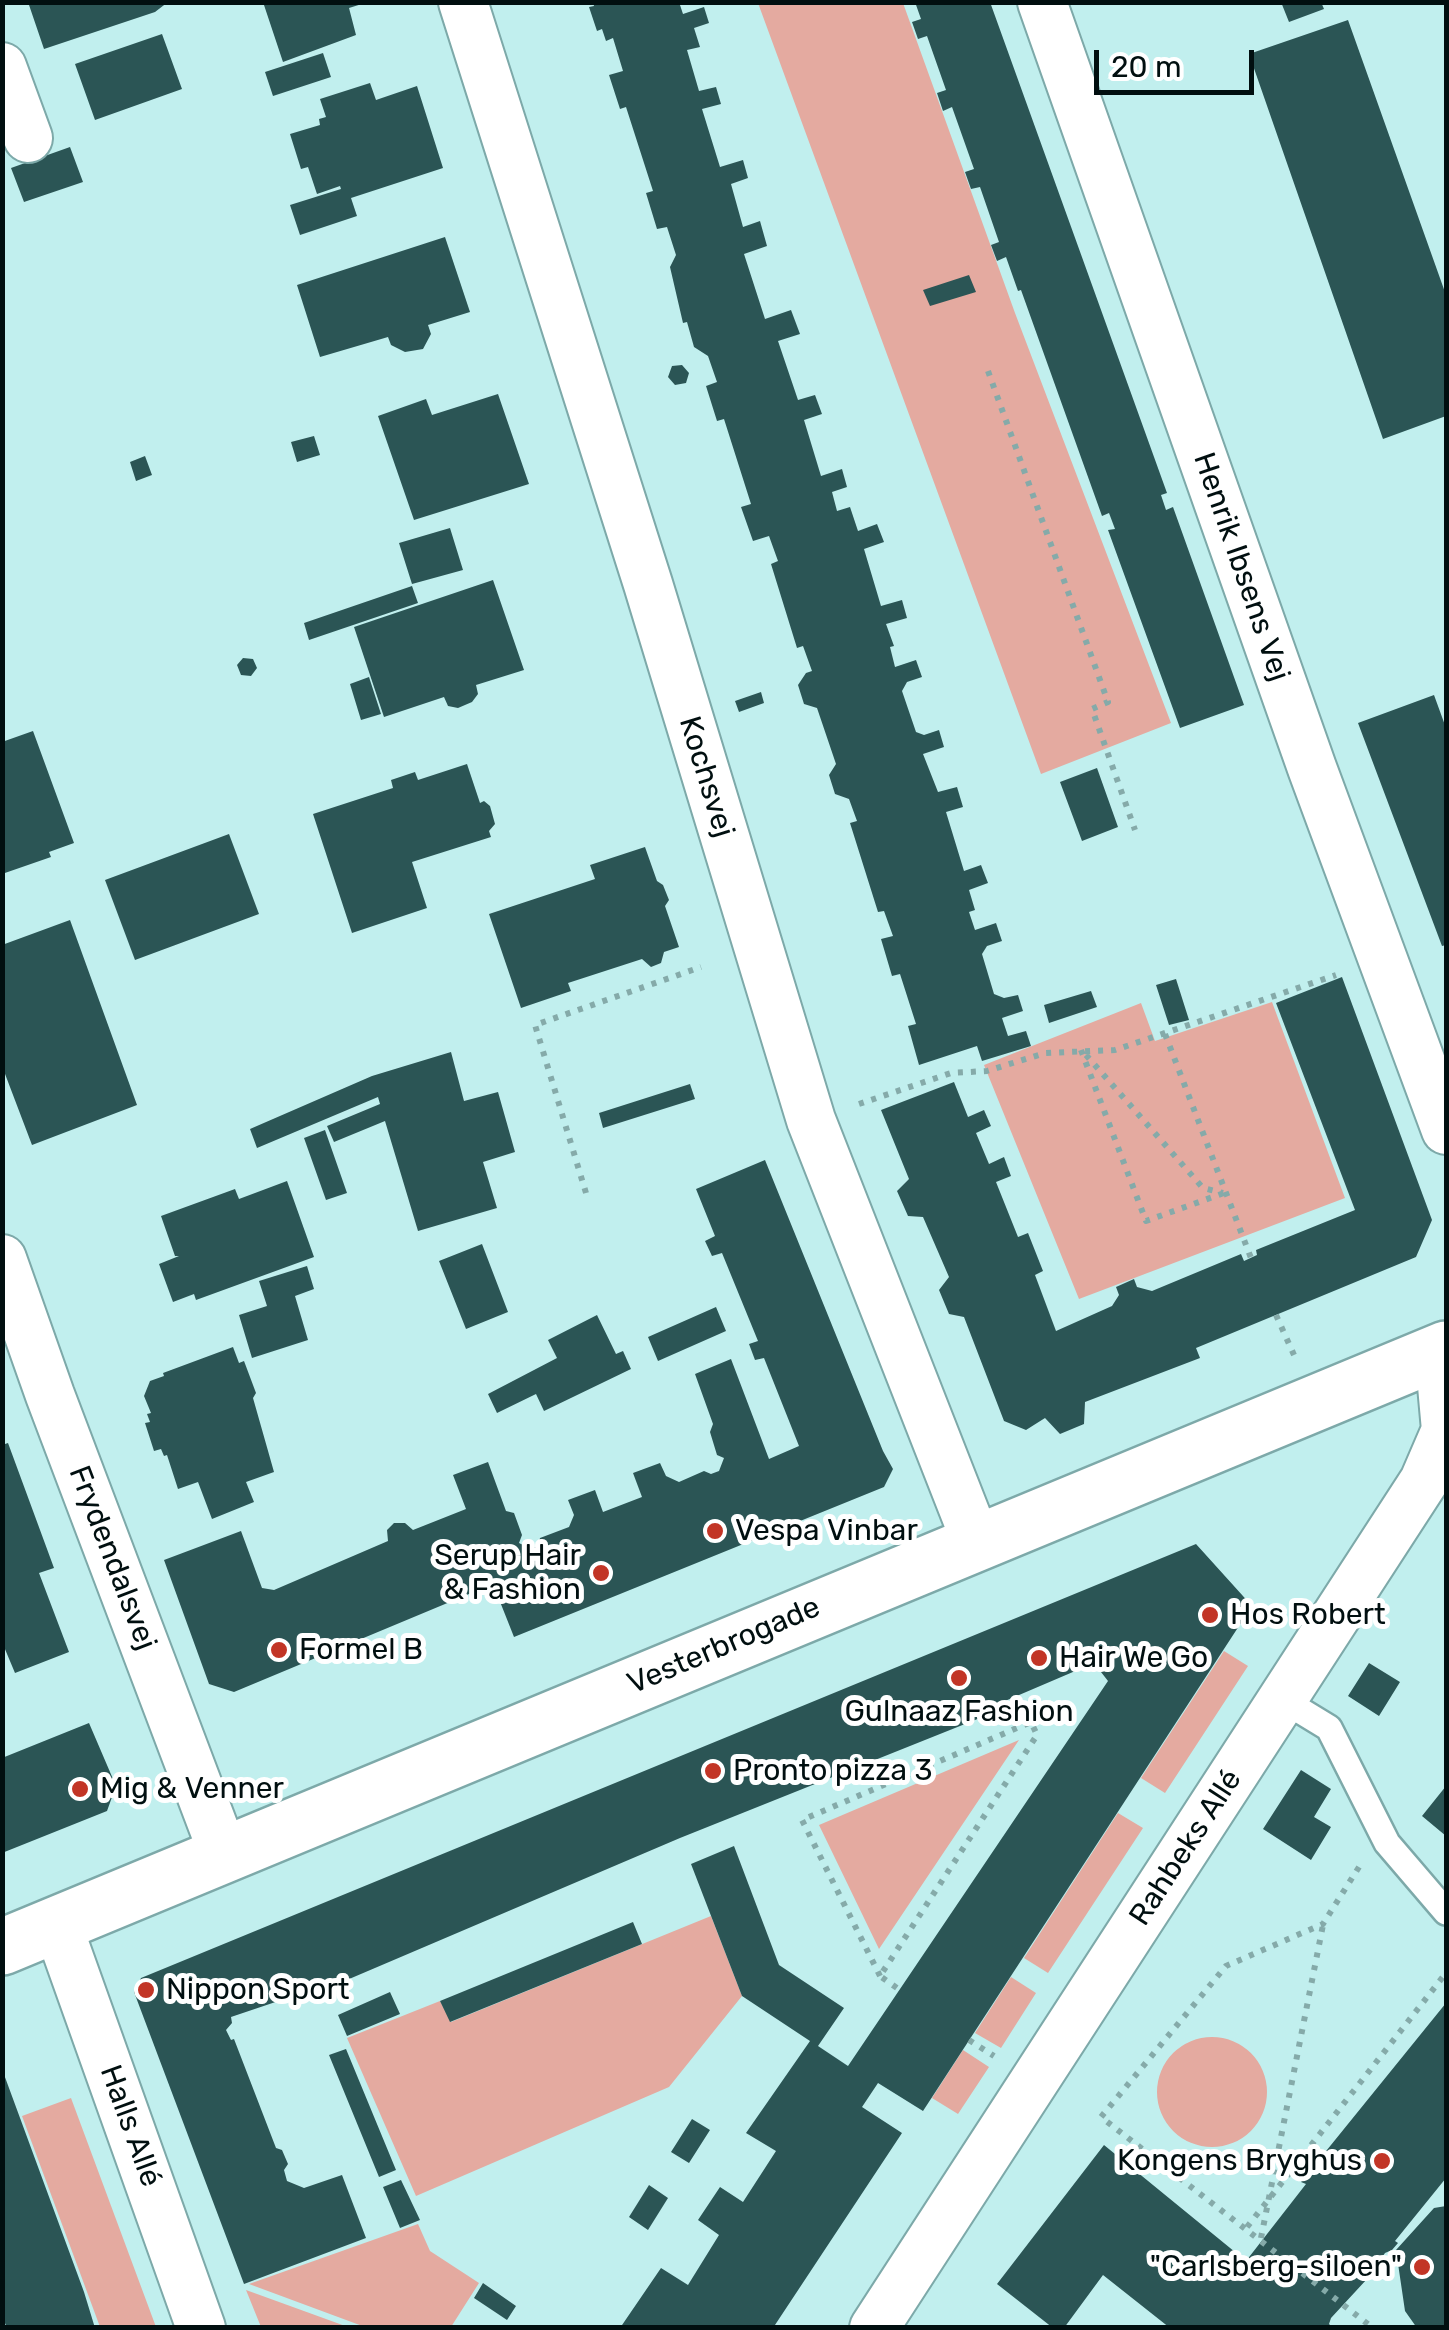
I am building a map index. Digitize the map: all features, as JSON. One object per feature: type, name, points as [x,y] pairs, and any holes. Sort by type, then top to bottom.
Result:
[{"type":"street","name":"Kochsvej","points":[[463,2],[648,584],[811,1120],[976,1542]]},
{"type":"street","name":"Henrik Ibsens Vej","points":[[1042,2],[1306,750],[1446,1130]]},
{"type":"street","points":[[2,66],[28,138]]},
{"type":"street","name":"Frydendalsvej","points":[[2,1260],[224,1855]]},
{"type":"street","name":"Vesterbrogade","points":[[2,1947],[1443,1351]]},
{"type":"street","name":"Rahbeks Allé","points":[[874,2328],[1424,1482],[1446,1430],[1443,1351]]},
{"type":"street","name":"Halls Allé","points":[[57,1924],[201,2328]]},
{"type":"lane","points":[[1284,1700],[1329,1728],[1381,1832],[1446,1912]]},
{"type":"path","points":[[988,372],[1108,702],[1092,709],[1135,830]]},
{"type":"path","points":[[811,1120],[951,1073],[987,1071],[1045,1053],[1116,1050],[1383,959]]},
{"type":"path","points":[[586,1193],[535,1026],[701,966]]},
{"type":"path","points":[[1165,1034],[1251,1258]]},
{"type":"path","points":[[1081,1050],[1203,1188],[1224,1193]]},
{"type":"path","points":[[1081,1050],[1146,1221],[1224,1193]]},
{"type":"path","points":[[880,1976],[1036,1735],[1031,1722],[802,1820],[880,1976],[897,1988]]},
{"type":"path","points":[[1263,2240],[1324,1924],[1381,1832]]},
{"type":"path","points":[[1324,1924],[1226,1966],[1101,2117],[1373,2328]]},
{"type":"path","points":[[1246,2227],[1446,1972]]},
{"type":"shaded area","points":[[758,3],[903,3],[1015,313],[1171,723],[1041,774]]},
{"type":"shaded area","points":[[1272,1002],[1345,1198],[1079,1299],[984,1065],[1141,1003],[1155,1041]]},
{"type":"shaded area","points":[[1224,1651],[1248,1666],[1165,1793],[1141,1778]]},
{"type":"shaded area","points":[[1019,1740],[879,1949],[819,1825]]},
{"type":"shaded area","points":[[1118,1813],[1143,1828],[1048,1973],[1024,1958]]},
{"type":"shaded area","points":[[711,1916],[742,1996],[669,2087],[416,2196],[347,2038],[440,2001],[451,2022]]},
{"type":"shaded area","points":[[1011,1977],[1036,1993],[1001,2048],[975,2033]]},
{"type":"shaded area","points":[[1212,2037],[1233,2042],[1251,2053],[1262,2071],[1267,2092],[1262,2113],[1251,2131],[1233,2142],[1212,2147],[1191,2142],[1173,2131],[1162,2113],[1157,2092],[1162,2071],[1173,2053],[1191,2042]]},
{"type":"shaded area","points":[[963,2050],[989,2067],[958,2114],[932,2098]]},
{"type":"shaded area","points":[[71,2098],[156,2327],[100,2327],[22,2116]]},
{"type":"shaded area","points":[[418,2224],[430,2251],[479,2283],[451,2327],[365,2327],[249,2284]]},
{"type":"shaded area","points":[[246,2290],[348,2327],[261,2327]]},
{"type":"building","points":[[28,2],[168,2],[155,12],[44,49]]},
{"type":"building","points":[[263,2],[365,3],[349,8],[356,35],[283,62]]},
{"type":"building","points":[[593,2],[679,2],[683,14],[704,7],[709,23],[694,28],[700,47],[687,50],[699,91],[716,87],[721,104],[702,109],[720,167],[743,160],[748,178],[731,184],[743,227],[760,221],[767,246],[744,254],[765,319],[791,310],[800,334],[778,341],[798,400],[815,395],[822,414],[804,420],[821,476],[842,469],[847,487],[832,492],[837,511],[850,507],[858,531],[877,524],[884,542],[864,549],[881,606],[902,600],[907,618],[886,624],[894,646],[890,647],[895,667],[916,660],[922,677],[907,682],[902,691],[916,732],[924,735],[939,730],[944,747],[923,754],[938,792],[957,787],[963,807],[946,812],[964,871],[981,865],[988,883],[969,890],[975,910],[969,912],[975,930],[996,923],[1002,941],[987,946],[982,954],[994,994],[1004,998],[1018,995],[1023,1011],[1002,1018],[1008,1036],[1026,1031],[1031,1046],[982,1061],[977,1046],[919,1065],[908,1026],[916,1024],[900,974],[892,976],[881,939],[893,936],[884,911],[878,912],[850,823],[857,821],[849,799],[835,794],[829,775],[836,764],[817,708],[804,704],[798,685],[812,671],[803,646],[797,648],[771,564],[778,561],[769,536],[753,541],[741,507],[751,504],[724,419],[717,421],[706,386],[717,382],[708,356],[694,347],[687,322],[683,323],[670,267],[676,255],[667,227],[657,229],[646,193],[653,191],[626,107],[620,109],[609,75],[623,71],[613,38],[606,41],[602,29],[597,31],[589,7],[594,6]]},
{"type":"building","points":[[915,2],[990,2],[1167,493],[1161,495],[1166,510],[1173,507],[1244,705],[1180,728],[1108,530],[1115,529],[1109,513],[1102,516],[1021,290],[1018,291],[1006,257],[997,261],[991,245],[999,242],[980,187],[971,189],[965,172],[974,169],[952,107],[943,111],[937,93],[946,90],[927,36],[918,39],[912,22],[921,19]]},
{"type":"building","points":[[1281,2],[1321,2],[1324,9],[1289,22]]},
{"type":"building","points":[[1348,20],[1446,295],[1446,416],[1383,439],[1249,54]]},
{"type":"building","points":[[162,34],[182,89],[95,120],[75,64]]},
{"type":"building","points":[[323,53],[331,77],[273,96],[265,72]]},
{"type":"building","points":[[370,83],[376,100],[417,86],[443,168],[351,198],[357,216],[300,235],[290,205],[341,189],[340,186],[317,194],[308,167],[301,169],[290,134],[320,125],[319,119],[326,117],[320,99]]},
{"type":"building","points":[[70,147],[83,182],[24,202],[11,168]]},
{"type":"building","points":[[445,237],[470,312],[428,325],[431,334],[423,349],[405,352],[391,345],[388,337],[320,357],[297,285]]},
{"type":"building","points":[[969,275],[976,292],[930,306],[923,290]]},
{"type":"building","points":[[682,365],[689,373],[686,383],[675,385],[668,377],[672,366]]},
{"type":"building","points":[[498,394],[529,484],[414,520],[378,416],[426,399],[432,415]]},
{"type":"building","points":[[314,436],[320,455],[297,462],[291,442]]},
{"type":"building","points":[[145,456],[152,475],[136,481],[130,462]]},
{"type":"building","points":[[450,528],[463,570],[412,584],[399,543]]},
{"type":"building","points":[[493,580],[524,670],[476,685],[478,694],[472,702],[458,708],[448,706],[444,697],[384,717],[354,627]]},
{"type":"building","points":[[412,586],[418,603],[309,640],[304,623]]},
{"type":"building","points":[[243,658],[253,659],[257,668],[251,676],[241,675],[237,665]]},
{"type":"building","points":[[369,677],[381,714],[361,720],[350,684]]},
{"type":"building","points":[[761,692],[764,703],[739,712],[735,701]]},
{"type":"building","points":[[1434,695],[1446,728],[1446,945],[1442,946],[1358,723]]},
{"type":"building","points":[[33,731],[74,843],[49,852],[51,857],[2,874],[2,742]]},
{"type":"building","points":[[467,764],[480,803],[484,801],[490,806],[495,824],[489,831],[491,837],[412,862],[427,908],[352,933],[313,814],[393,788],[391,780],[415,772],[418,780]]},
{"type":"building","points":[[1097,768],[1118,827],[1082,841],[1060,782]]},
{"type":"building","points":[[229,834],[259,914],[135,960],[105,880]]},
{"type":"building","points":[[645,847],[657,881],[669,900],[665,906],[679,947],[664,952],[661,963],[651,967],[642,959],[568,983],[571,991],[521,1008],[489,914],[595,879],[590,865]]},
{"type":"building","points":[[70,920],[137,1105],[32,1145],[2,1066],[2,945]]},
{"type":"building","points":[[1342,977],[1432,1220],[1416,1257],[1196,1348],[1200,1358],[1085,1402],[1084,1424],[1060,1434],[1045,1418],[1026,1430],[1004,1421],[964,1317],[949,1314],[939,1290],[949,1277],[923,1217],[908,1216],[897,1191],[909,1179],[881,1110],[954,1082],[968,1117],[984,1110],[991,1126],[976,1133],[989,1164],[1004,1157],[1011,1176],[996,1182],[1018,1237],[1028,1233],[1043,1271],[1035,1275],[1056,1331],[1112,1306],[1119,1295],[1116,1287],[1134,1279],[1137,1287],[1152,1291],[1241,1254],[1244,1261],[1257,1255],[1256,1250],[1355,1210],[1276,1003]]},
{"type":"building","points":[[1176,979],[1189,1020],[1169,1025],[1156,985]]},
{"type":"building","points":[[1091,991],[1097,1007],[1049,1023],[1044,1005]]},
{"type":"building","points":[[451,1052],[464,1101],[498,1092],[515,1152],[483,1162],[497,1208],[418,1231],[385,1121],[334,1142],[327,1126],[380,1104],[378,1097],[257,1148],[250,1129],[372,1076]]},
{"type":"building","points":[[690,1084],[695,1099],[603,1128],[599,1113]]},
{"type":"building","points":[[325,1130],[347,1193],[326,1200],[304,1138]]},
{"type":"building","points":[[765,1160],[893,1469],[884,1487],[514,1637],[493,1584],[234,1692],[209,1684],[164,1560],[241,1531],[262,1588],[274,1590],[388,1541],[387,1530],[394,1523],[405,1523],[413,1530],[466,1509],[453,1475],[488,1462],[506,1511],[514,1513],[522,1535],[519,1543],[531,1549],[538,1546],[540,1538],[569,1527],[574,1515],[568,1500],[595,1490],[603,1512],[642,1497],[633,1473],[660,1463],[666,1476],[679,1482],[704,1471],[719,1471],[724,1458],[717,1455],[710,1432],[713,1424],[695,1374],[731,1359],[769,1459],[799,1446],[764,1358],[755,1360],[749,1344],[758,1341],[722,1253],[712,1256],[705,1241],[715,1236],[696,1189]]},
{"type":"building","points":[[287,1181],[314,1257],[196,1300],[194,1294],[173,1302],[159,1264],[179,1256],[175,1256],[161,1216],[235,1189],[239,1199]]},
{"type":"building","points":[[482,1244],[508,1312],[466,1329],[439,1261]]},
{"type":"building","points":[[307,1266],[314,1289],[295,1296],[308,1340],[252,1358],[239,1315],[267,1306],[259,1281]]},
{"type":"building","points":[[716,1307],[726,1331],[658,1361],[648,1337]]},
{"type":"building","points":[[597,1315],[616,1354],[623,1351],[631,1369],[544,1411],[536,1394],[497,1413],[488,1394],[557,1358],[548,1340]]},
{"type":"building","points":[[233,1347],[239,1363],[244,1361],[256,1393],[253,1398],[274,1472],[246,1482],[254,1502],[212,1519],[198,1482],[178,1489],[167,1455],[161,1449],[154,1451],[145,1423],[150,1422],[147,1414],[151,1413],[144,1396],[150,1381],[164,1376],[163,1373]]},
{"type":"building","points":[[8,1443],[54,1568],[39,1573],[69,1652],[15,1673],[2,1642],[2,1445]]},
{"type":"building","points":[[1196,1544],[1252,1606],[923,2111],[878,2083],[862,2107],[902,2133],[773,2328],[620,2328],[661,2268],[688,2285],[719,2235],[698,2220],[720,2187],[743,2202],[776,2151],[746,2133],[810,2041],[742,1996],[691,1864],[734,1846],[779,1965],[844,2008],[818,2046],[848,2066],[1108,1681],[1094,1663],[998,1704],[1000,1710],[680,1838],[321,1991],[320,1987],[231,2017],[232,2023],[226,2030],[234,2039],[276,2148],[282,2150],[288,2164],[284,2170],[287,2181],[304,2188],[342,2175],[366,2238],[244,2284],[134,1992],[141,1978]]},
{"type":"building","points":[[1369,1663],[1400,1682],[1379,1716],[1348,1696]]},
{"type":"building","points":[[89,1723],[116,1786],[107,1811],[2,1853],[2,1758]]},
{"type":"building","points":[[1301,1770],[1331,1789],[1314,1817],[1331,1827],[1311,1860],[1263,1829]]},
{"type":"building","points":[[1446,1786],[1446,1836],[1422,1816]]},
{"type":"building","points":[[633,1922],[642,1944],[450,2022],[440,2001]]},
{"type":"building","points":[[390,1992],[400,2014],[347,2036],[338,2015]]},
{"type":"building","name":"Kongens Bryghus","points":[[1446,2003],[1446,2178],[1395,2241],[1398,2243],[1385,2253],[1331,2318],[1329,2324],[1333,2328],[1170,2328],[1103,2275],[1064,2328],[1053,2328],[997,2284],[1104,2145],[1246,2261],[1306,2184],[1301,2182]]},
{"type":"building","points":[[346,2049],[396,2170],[379,2177],[329,2055]]},
{"type":"building","points":[[2,2069],[95,2328],[7,2328],[2,2316]]},
{"type":"building","points":[[692,2119],[710,2130],[689,2163],[671,2152]]},
{"type":"building","points":[[401,2180],[420,2220],[400,2228],[383,2187]]},
{"type":"building","points":[[649,2185],[668,2198],[648,2230],[629,2217]]},
{"type":"building","name":"\"Carlsberg-siloen\"","points":[[1446,2206],[1446,2328],[1417,2328],[1405,2311],[1396,2250],[1434,2208]]},
{"type":"building","points":[[483,2283],[516,2306],[507,2320],[474,2298]]},
{"type":"place","name":"Vespa Vinbar","points":[[715,1531]]},
{"type":"place","name":"Serup Hair & Fashion","points":[[601,1573]]},
{"type":"place","name":"Hos Robert","points":[[1210,1615]]},
{"type":"place","name":"Formel B","points":[[279,1650]]},
{"type":"place","name":"Hair We Go","points":[[1039,1658]]},
{"type":"place","name":"Gulnaaz Fashion","points":[[959,1678]]},
{"type":"place","name":"Pronto pizza 3","points":[[713,1771]]},
{"type":"place","name":"Mig & Venner","points":[[80,1789]]},
{"type":"place","name":"Nippon Sport","points":[[146,1990]]},
{"type":"place","name":"Kongens Bryghus","points":[[1382,2161]]},
{"type":"place","name":"\"Carlsberg-siloen\"","points":[[1422,2267]]}]
